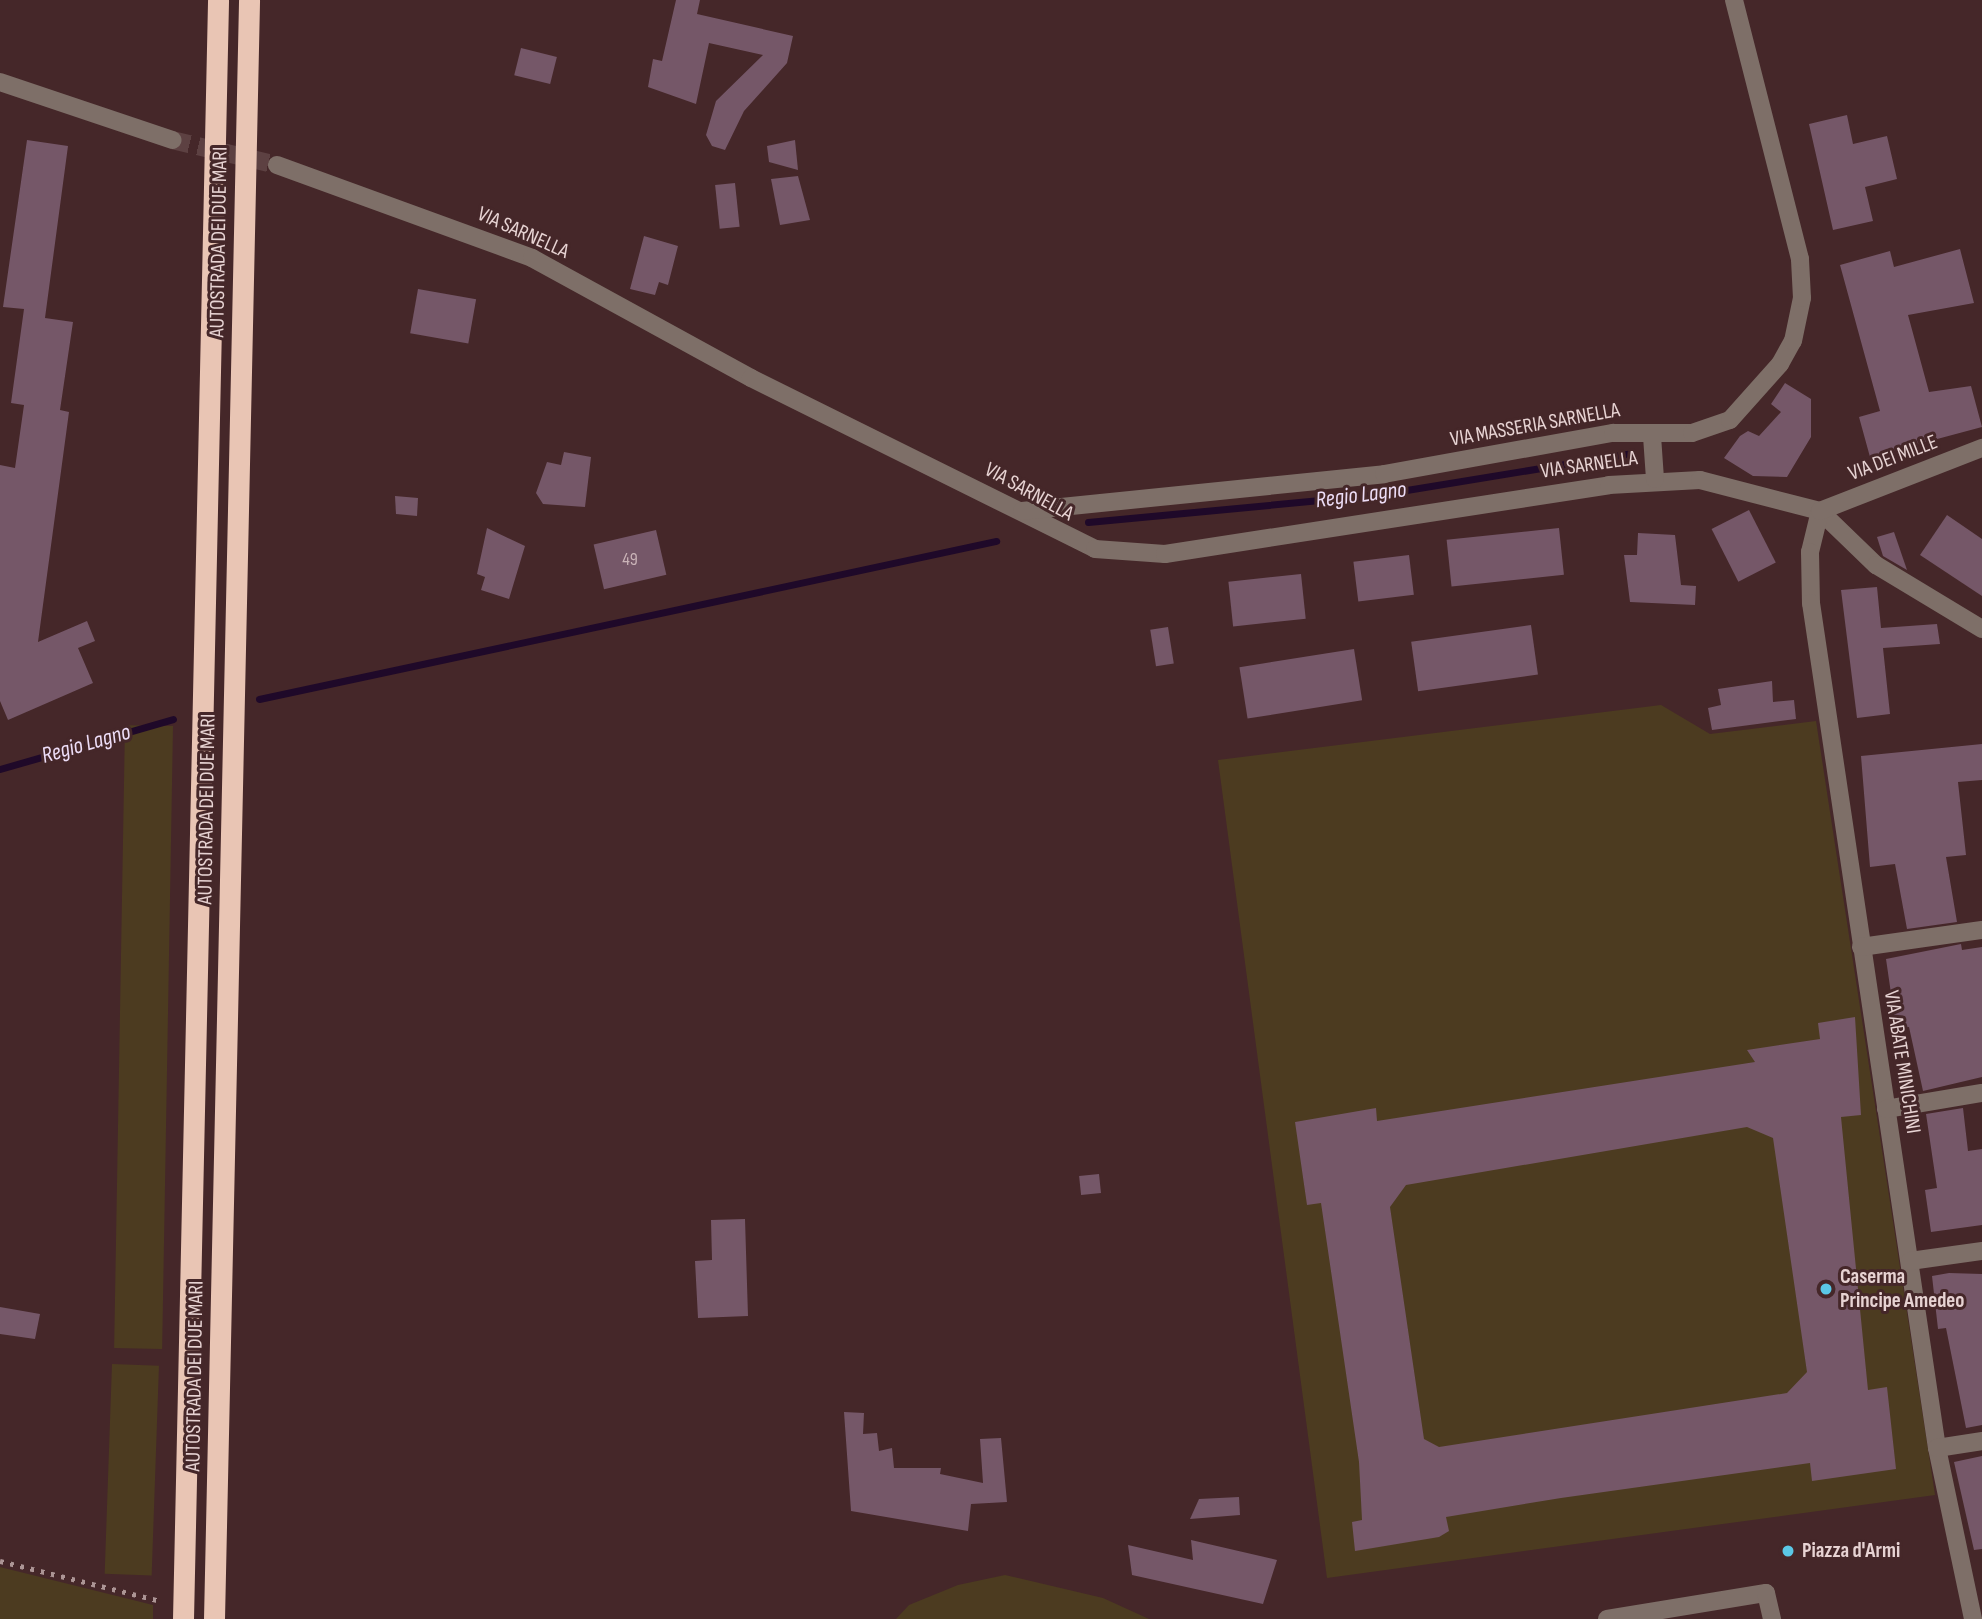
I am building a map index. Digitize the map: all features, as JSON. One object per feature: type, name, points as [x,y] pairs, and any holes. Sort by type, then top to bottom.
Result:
[{"type":"highway","name":"AUTOSTRADA DEI DUE MARI","points":[[183,1619],[218,0]]},
{"type":"highway","name":"AUTOSTRADA DEI DUE MARI","points":[[214,1619],[249,0]]},
{"type":"street","name":"VIA MASSERIA SARNELLA","points":[[1022,511],[1267,489],[1613,433],[1652,436],[1730,420],[1780,364],[1793,341],[1802,298],[1800,260],[1734,0]]},
{"type":"street","points":[[0,82],[172,140]]},
{"type":"street","name":"VIA SARNELLA","points":[[277,165],[532,258],[751,378],[1022,511],[1064,538],[1095,548],[1165,554],[1655,479],[1712,482],[1820,510]]},
{"type":"street","points":[[1652,436],[1655,479]]},
{"type":"street","name":"VIA DEI MILLE","points":[[1820,510],[1982,448]]},
{"type":"street","points":[[1820,510],[1876,565],[1982,629]]},
{"type":"street","name":"VIA ABATE MINICHINI","points":[[1820,510],[1810,552],[1811,603],[1937,1448],[1973,1619]]},
{"type":"street","points":[[1861,947],[1982,930]]},
{"type":"street","points":[[1886,1109],[1982,1093]]},
{"type":"street","points":[[1910,1261],[1982,1251]]},
{"type":"street","points":[[1937,1448],[1982,1440]]},
{"type":"street","points":[[1607,1619],[1766,1593],[1772,1619]]},
{"type":"shaded area","points":[[1661,705],[1710,734],[1816,721],[1935,1495],[1327,1578],[1218,760]]},
{"type":"shaded area","points":[[125,725],[173,726],[162,1349],[114,1348]]},
{"type":"shaded area","points":[[112,1364],[159,1366],[152,1576],[105,1574]]},
{"type":"shaded area","points":[[0,1567],[153,1605],[153,1619],[0,1619]]},
{"type":"shaded area","points":[[1005,1575],[1103,1598],[1149,1619],[896,1619],[909,1605],[958,1585]]},
{"type":"building","points":[[676,0],[700,0],[697,14],[793,36],[787,63],[744,111],[725,150],[712,146],[706,135],[716,101],[763,55],[709,43],[696,104],[648,87],[653,59],[662,61]]},
{"type":"building","points":[[521,48],[557,57],[550,84],[514,75]]},
{"type":"building","points":[[1847,115],[1853,144],[1887,136],[1897,179],[1865,187],[1873,221],[1833,230],[1809,124]]},
{"type":"building","points":[[27,140],[68,146],[45,318],[73,322],[60,410],[69,412],[38,642],[87,621],[95,641],[78,648],[93,683],[8,720],[0,701],[0,465],[15,468],[24,405],[11,403],[24,309],[3,307]]},
{"type":"building","points":[[795,140],[798,170],[769,162],[767,146]]},
{"type":"building","points":[[798,176],[810,220],[780,225],[771,179]]},
{"type":"building","points":[[735,183],[740,227],[720,229],[715,185]]},
{"type":"building","points":[[644,236],[678,246],[668,285],[659,282],[655,295],[630,289]]},
{"type":"building","points":[[1960,249],[1974,303],[1908,315],[1929,392],[1971,386],[1982,427],[1870,457],[1859,417],[1880,411],[1840,265],[1890,251],[1894,267]]},
{"type":"building","points":[[418,289],[476,299],[468,344],[410,333]]},
{"type":"building","points":[[1785,383],[1811,399],[1811,437],[1787,477],[1753,476],[1724,458],[1740,436],[1748,431],[1759,436],[1781,412],[1771,404]]},
{"type":"building","points":[[564,452],[591,457],[585,507],[543,504],[536,493],[547,462],[561,465]]},
{"type":"building","points":[[395,496],[418,498],[417,516],[396,514]]},
{"type":"building","points":[[1749,510],[1776,563],[1738,582],[1712,529]]},
{"type":"building","points":[[1947,515],[1982,539],[1982,596],[1920,555]]},
{"type":"building","points":[[487,528],[525,546],[509,599],[481,590],[485,577],[477,574]]},
{"type":"building","points":[[1559,528],[1564,575],[1452,587],[1447,540]]},
{"type":"building","points":[[656,530],[666,575],[604,589],[594,544]]},
{"type":"building","points":[[1894,532],[1907,570],[1883,556],[1877,537]]},
{"type":"building","points":[[1638,533],[1675,535],[1681,585],[1696,586],[1695,605],[1630,602],[1624,555],[1637,555]]},
{"type":"building","points":[[1409,555],[1414,595],[1358,602],[1353,562]]},
{"type":"building","points":[[1301,574],[1306,619],[1233,626],[1228,582]]},
{"type":"building","points":[[1877,587],[1881,628],[1937,624],[1940,644],[1883,648],[1890,714],[1857,718],[1841,590]]},
{"type":"building","points":[[1531,625],[1538,675],[1418,691],[1411,642]]},
{"type":"building","points":[[1168,627],[1174,664],[1156,666],[1150,630]]},
{"type":"building","points":[[1354,649],[1362,700],[1248,719],[1239,667]]},
{"type":"building","points":[[1772,681],[1773,702],[1794,700],[1796,719],[1712,730],[1708,708],[1721,705],[1718,689]]},
{"type":"building","points":[[1982,744],[1982,780],[1958,782],[1966,855],[1946,857],[1957,922],[1907,929],[1895,864],[1870,867],[1861,756]]},
{"type":"building","points":[[1961,944],[1962,950],[1982,947],[1982,1077],[1923,1091],[1909,1027],[1896,1028],[1886,959]]},
{"type":"building","name":"Caserma Principe Amedeo","points":[[1855,1017],[1861,1115],[1841,1117],[1868,1390],[1887,1387],[1896,1469],[1812,1481],[1810,1463],[1561,1498],[1446,1517],[1449,1531],[1439,1537],[1355,1551],[1352,1522],[1362,1520],[1359,1462],[1321,1203],[1307,1205],[1295,1122],[1376,1108],[1377,1121],[1755,1062],[1747,1050],[1820,1039],[1818,1023]],"holes":[[[1747,1127],[1773,1138],[1807,1372],[1787,1393],[1439,1447],[1424,1439],[1390,1207],[1406,1185]]]},
{"type":"building","points":[[1963,1108],[1968,1151],[1982,1149],[1982,1225],[1931,1232],[1925,1190],[1937,1188],[1926,1114]]},
{"type":"building","points":[[1099,1174],[1101,1193],[1081,1195],[1079,1176]]},
{"type":"building","points":[[745,1219],[748,1316],[698,1318],[695,1261],[712,1260],[711,1220]]},
{"type":"building","points":[[1949,1273],[1982,1274],[1982,1425],[1966,1428],[1946,1328],[1938,1329],[1932,1276]]},
{"type":"building","points":[[0,1307],[40,1314],[35,1339],[0,1334]]},
{"type":"building","points":[[844,1412],[864,1413],[863,1434],[877,1433],[879,1451],[892,1448],[894,1468],[941,1468],[940,1474],[983,1483],[980,1439],[1001,1438],[1007,1502],[971,1504],[968,1531],[851,1511]]},
{"type":"building","points":[[1982,1456],[1982,1549],[1974,1550],[1954,1462]]},
{"type":"building","points":[[1239,1497],[1240,1515],[1190,1519],[1199,1499]]},
{"type":"building","points":[[1191,1540],[1277,1560],[1263,1604],[1132,1575],[1128,1545],[1193,1560]]},
{"type":"waterway","name":"Regio Lagno","points":[[1088,522],[1376,495],[1632,453]]},
{"type":"waterway","points":[[259,699],[996,541]]},
{"type":"waterway","name":"Regio Lagno","points":[[0,769],[173,719]]},
{"type":"tunnel","points":[[172,140],[277,165]]},
{"type":"railway","points":[[0,1561],[157,1600]]},
{"type":"place","name":"Caserma Principe Amedeo","points":[[1826,1289]]},
{"type":"place","name":"Piazza d'Armi","points":[[1788,1551]]}]
